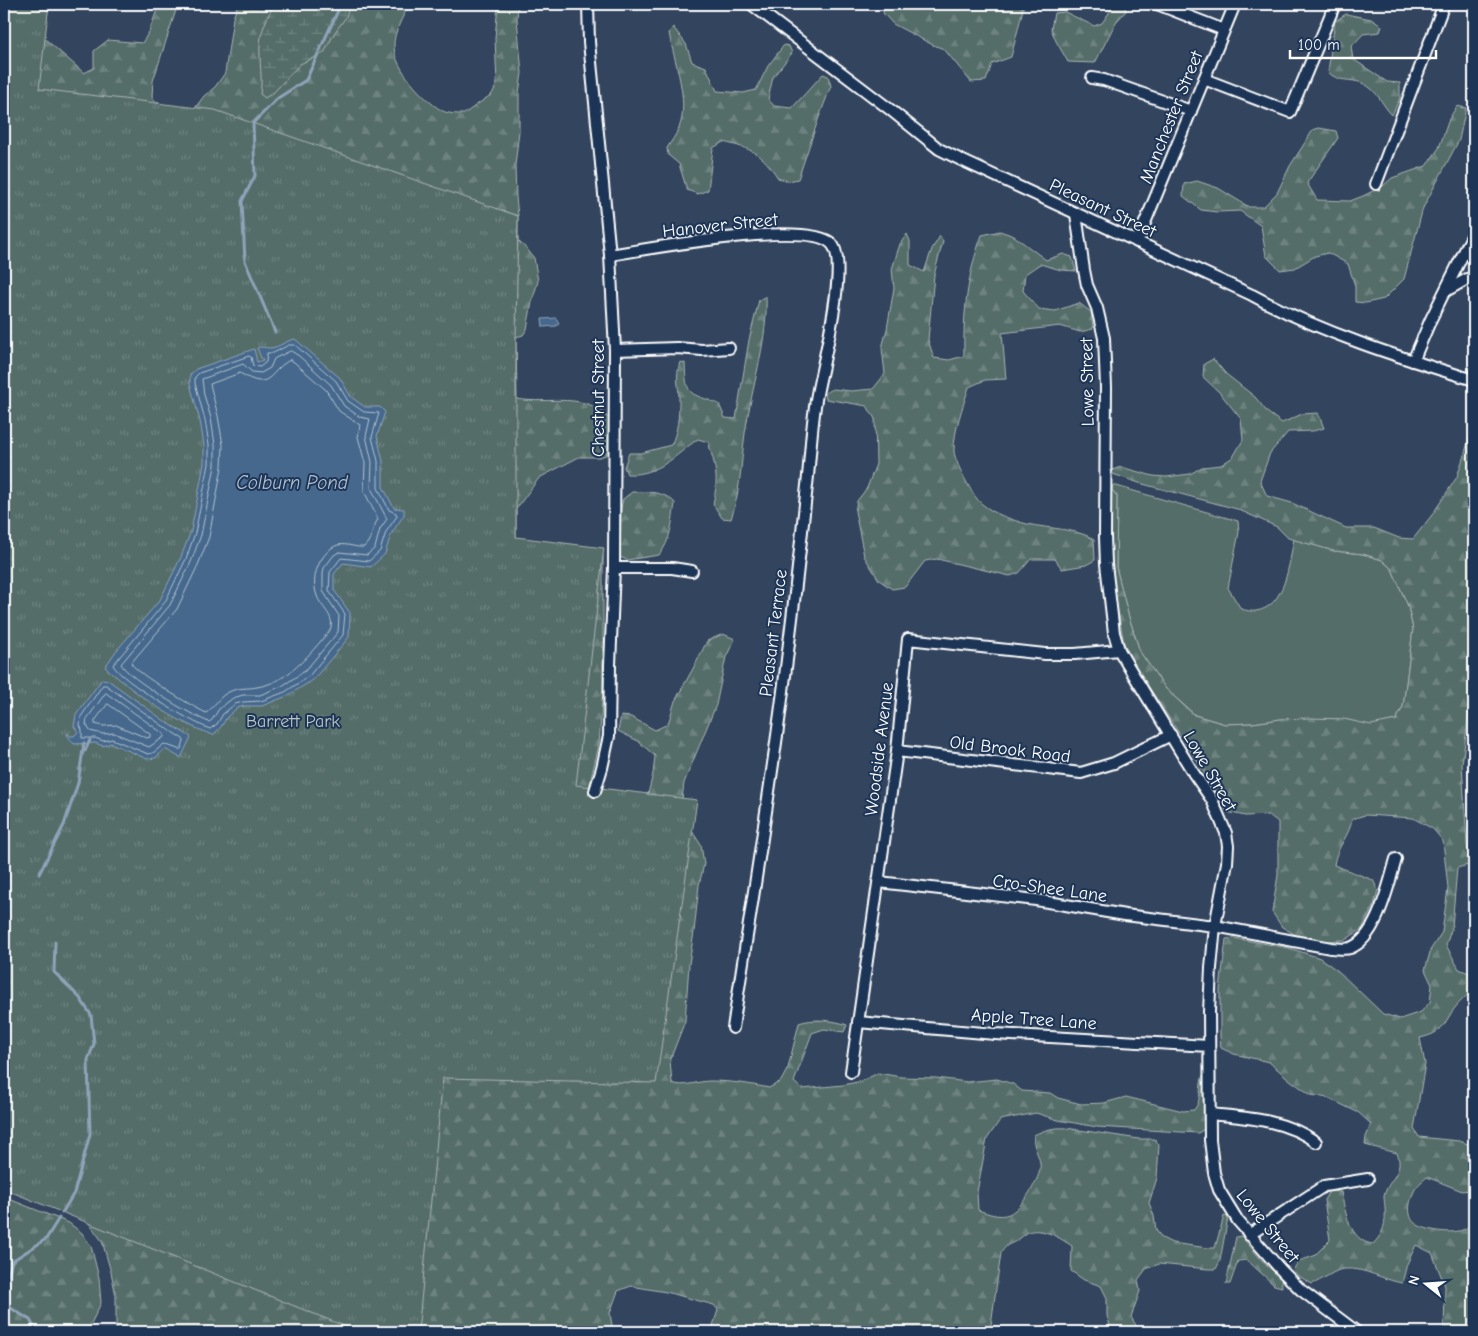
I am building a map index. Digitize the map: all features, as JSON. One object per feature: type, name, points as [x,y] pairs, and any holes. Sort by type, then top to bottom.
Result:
[{"type":"street","name":"Chestnut Street","points":[[588,4],[589,42],[610,255],[615,350],[614,568],[609,736],[595,790]]},
{"type":"street","name":"Pleasant Street","points":[[751,4],[940,149],[1276,308],[1349,339],[1474,380]]},
{"type":"street","points":[[1157,4],[1224,30]]},
{"type":"street","name":"Manchester Street","points":[[1137,242],[1234,4]]},
{"type":"street","points":[[1204,79],[1290,112],[1336,4]]},
{"type":"street","points":[[1376,184],[1444,4]]},
{"type":"street","points":[[1092,78],[1104,80],[1191,111]]},
{"type":"street","name":"Lowe Street","points":[[1076,214],[1084,270],[1097,308],[1105,348],[1104,537],[1114,633],[1119,650],[1212,800],[1226,832],[1228,846],[1227,863],[1211,968],[1210,1114],[1211,1153],[1216,1181],[1228,1206],[1250,1235],[1301,1290],[1357,1332]]},
{"type":"street","points":[[1413,361],[1445,291],[1470,253],[1474,232]]},
{"type":"street","name":"Hanover Street","points":[[610,255],[729,238],[769,235],[812,235],[831,243]]},
{"type":"street","name":"Pleasant Terrace","points":[[733,1028],[788,656],[815,401],[831,328],[838,272],[837,255],[831,243]]},
{"type":"street","points":[[1445,291],[1474,277]]},
{"type":"street","points":[[615,350],[677,348],[702,350],[729,348]]},
{"type":"street","points":[[614,568],[672,568],[692,571]]},
{"type":"street","name":"Woodside Avenue","points":[[851,1072],[897,751],[908,639],[1045,654],[1075,654],[1119,650]]},
{"type":"street","name":"Old Brook Road","points":[[897,751],[1081,774],[1114,764],[1171,735]]},
{"type":"street","name":"Cro-Shee Lane","points":[[879,882],[1036,900],[1124,916],[1216,926],[1331,948],[1349,948],[1361,942],[1373,924],[1382,905],[1396,859]]},
{"type":"street","name":"Apple Tree Lane","points":[[858,1022],[995,1034],[1209,1046]]},
{"type":"street","points":[[1210,1114],[1269,1120],[1290,1127],[1316,1142]]},
{"type":"street","points":[[1250,1235],[1324,1186],[1368,1179]]},
{"type":"green space","name":"Barrett Park","points":[[4,4],[49,4],[44,38],[84,73],[94,68],[94,51],[108,40],[142,43],[149,32],[159,4],[171,4],[177,7],[153,81],[152,96],[155,101],[184,113],[195,108],[204,96],[215,87],[225,73],[233,18],[238,4],[409,4],[399,25],[394,42],[399,65],[411,83],[426,99],[446,112],[464,114],[492,94],[497,84],[495,38],[498,5],[518,4],[517,19],[522,73],[515,166],[518,241],[534,258],[538,281],[527,329],[523,335],[516,337],[517,399],[579,402],[601,411],[610,420],[606,455],[579,457],[539,478],[516,509],[516,538],[603,556],[603,688],[599,745],[589,787],[637,796],[648,794],[655,756],[638,741],[618,731],[621,716],[631,717],[655,730],[668,724],[675,701],[707,641],[723,634],[735,639],[726,657],[716,705],[684,783],[682,799],[684,819],[701,845],[704,864],[699,885],[689,964],[685,1021],[670,1060],[672,1083],[682,1085],[717,1081],[769,1088],[781,1081],[788,1068],[799,1023],[817,1020],[847,1025],[844,1032],[824,1029],[812,1033],[794,1082],[802,1089],[862,1081],[878,1073],[901,1077],[936,1078],[967,1082],[997,1079],[1013,1084],[1022,1091],[1050,1093],[1058,1098],[1081,1104],[1104,1103],[1126,1097],[1183,1111],[1194,1110],[1197,1106],[1204,1073],[1207,1076],[1204,1128],[1198,1133],[1097,1127],[1058,1120],[1036,1113],[1000,1120],[987,1139],[977,1192],[978,1210],[993,1215],[1005,1215],[1014,1211],[1024,1201],[1040,1169],[1033,1139],[1034,1135],[1053,1128],[1066,1128],[1139,1139],[1155,1139],[1159,1145],[1157,1178],[1149,1203],[1154,1216],[1156,1230],[1162,1238],[1172,1243],[1215,1248],[1224,1216],[1228,1217],[1220,1261],[1216,1269],[1159,1264],[1146,1269],[1138,1280],[1140,1291],[1131,1317],[1137,1327],[1136,1332],[1112,1332],[1107,1316],[1107,1298],[1101,1286],[1084,1280],[1071,1271],[1072,1246],[1051,1234],[1034,1231],[1028,1232],[1007,1246],[1001,1253],[990,1332],[711,1332],[718,1310],[714,1305],[666,1292],[631,1286],[618,1291],[610,1313],[613,1332],[116,1332],[116,1296],[111,1272],[102,1241],[88,1222]]},
{"type":"green space","name":"Barrett Park","points":[[4,4],[49,4],[39,89],[215,110],[518,216],[516,537],[604,548],[576,785],[697,800],[656,1083],[443,1078],[418,1332],[359,1332],[4,1189]]},
{"type":"green space","points":[[274,4],[329,4],[348,10],[346,17],[335,32],[324,53],[300,64],[274,92],[265,98],[260,94],[260,40]]},
{"type":"green space","points":[[886,4],[1023,4],[1023,9],[1011,57],[992,64],[986,81],[971,82],[944,49],[893,24],[883,13]]},
{"type":"green space","points":[[1115,4],[1124,4],[1126,11],[1116,22],[1095,63],[1068,62],[1051,29],[1054,13],[1065,12],[1094,26],[1102,23]]},
{"type":"green space","points":[[1346,14],[1371,19],[1382,26],[1380,32],[1363,34],[1351,47],[1353,59],[1387,82],[1400,83],[1400,98],[1392,115],[1372,89],[1362,83],[1336,78],[1328,72],[1335,21]]},
{"type":"green space","points":[[673,27],[686,44],[692,62],[706,67],[717,91],[743,93],[756,90],[768,66],[784,45],[789,46],[792,53],[773,77],[768,99],[774,106],[792,108],[823,74],[828,76],[831,86],[798,179],[788,181],[778,178],[766,162],[755,153],[723,142],[713,148],[708,190],[698,194],[687,190],[679,164],[668,155],[667,148],[679,128],[683,106],[680,81],[669,33]]},
{"type":"green space","points":[[1457,106],[1466,108],[1459,140],[1423,208],[1404,279],[1384,299],[1366,303],[1355,302],[1355,286],[1348,264],[1328,253],[1315,256],[1295,268],[1280,270],[1266,256],[1261,226],[1240,211],[1217,212],[1201,210],[1183,196],[1184,184],[1197,181],[1218,188],[1249,207],[1263,207],[1277,193],[1290,166],[1313,130],[1319,128],[1336,131],[1338,138],[1307,183],[1317,200],[1350,201],[1383,186],[1392,178],[1426,166],[1439,148],[1449,119]]},
{"type":"green space","points":[[1000,231],[1014,236],[1046,260],[1063,254],[1072,257],[1076,271],[1061,270],[1040,264],[1025,274],[1023,291],[1039,309],[1055,311],[1079,303],[1091,312],[1093,329],[1080,332],[1060,326],[1002,333],[1006,379],[985,380],[969,387],[957,426],[954,442],[955,455],[969,487],[978,501],[987,508],[1015,521],[1086,535],[1094,539],[1095,560],[1086,565],[1062,569],[1055,559],[1031,559],[1019,573],[1010,576],[937,559],[925,561],[905,587],[892,589],[879,580],[864,556],[855,511],[857,501],[867,488],[876,464],[875,419],[867,406],[826,399],[825,393],[833,389],[851,391],[873,389],[885,374],[882,348],[894,288],[892,269],[900,244],[907,234],[910,241],[910,265],[924,272],[932,249],[940,236],[943,241],[934,275],[928,340],[934,358],[949,360],[964,356],[964,325],[967,295],[977,250],[982,235]]},
{"type":"green space","points":[[766,296],[763,343],[747,421],[735,507],[731,519],[722,518],[713,504],[716,473],[708,442],[698,439],[666,463],[648,472],[627,474],[624,467],[629,453],[641,453],[671,445],[677,429],[679,400],[677,377],[680,362],[685,363],[688,388],[691,392],[719,404],[725,418],[736,419],[749,340],[759,300]]},
{"type":"green space","points":[[1213,359],[1226,374],[1255,397],[1268,413],[1282,423],[1302,414],[1318,413],[1324,428],[1313,431],[1288,432],[1270,453],[1260,481],[1267,496],[1292,503],[1346,528],[1374,528],[1399,538],[1413,539],[1432,515],[1457,477],[1474,424],[1474,675],[1462,764],[1467,845],[1472,864],[1457,868],[1452,927],[1446,945],[1459,969],[1474,975],[1474,989],[1456,1006],[1442,1028],[1433,1034],[1420,1038],[1425,1064],[1414,1129],[1419,1137],[1459,1141],[1474,1146],[1474,1158],[1469,1190],[1462,1191],[1427,1177],[1418,1185],[1414,1192],[1410,1201],[1410,1211],[1416,1224],[1427,1229],[1442,1232],[1463,1230],[1469,1226],[1474,1217],[1474,1332],[1444,1332],[1445,1286],[1432,1253],[1416,1245],[1407,1264],[1402,1283],[1351,1269],[1337,1271],[1312,1284],[1297,1275],[1293,1270],[1299,1261],[1314,1256],[1330,1240],[1324,1200],[1329,1191],[1341,1192],[1350,1224],[1359,1238],[1373,1244],[1377,1240],[1385,1223],[1384,1196],[1399,1166],[1397,1153],[1365,1145],[1371,1124],[1359,1113],[1328,1098],[1311,1095],[1269,1062],[1234,1054],[1221,1048],[1220,990],[1226,939],[1234,938],[1289,948],[1320,958],[1338,971],[1383,1014],[1400,1019],[1421,1012],[1430,1002],[1432,985],[1425,970],[1431,949],[1442,932],[1448,888],[1443,841],[1433,829],[1413,818],[1365,815],[1352,819],[1349,831],[1337,853],[1334,865],[1373,880],[1378,890],[1374,905],[1362,929],[1345,940],[1325,941],[1296,935],[1282,927],[1272,912],[1278,875],[1278,822],[1269,815],[1245,816],[1227,812],[1196,759],[1133,663],[1124,643],[1111,576],[1110,495],[1112,490],[1117,496],[1116,567],[1140,652],[1166,689],[1194,715],[1225,724],[1311,718],[1344,719],[1371,725],[1396,720],[1403,707],[1413,629],[1408,606],[1392,569],[1382,560],[1363,554],[1334,551],[1288,538],[1277,527],[1237,509],[1139,483],[1113,474],[1112,470],[1121,467],[1153,476],[1166,477],[1190,474],[1202,467],[1221,465],[1233,457],[1243,440],[1241,419],[1220,393],[1203,377],[1204,364]]},
{"type":"green space","points":[[1113,485],[1238,521],[1239,532],[1228,588],[1241,609],[1256,611],[1266,608],[1274,601],[1280,593],[1288,571],[1294,539],[1334,551],[1363,554],[1382,560],[1392,569],[1408,606],[1413,629],[1403,707],[1396,720],[1371,726],[1344,719],[1281,719],[1225,724],[1195,715],[1166,689],[1140,652],[1116,567],[1117,496],[1112,490]]},
{"type":"green space","points":[[632,492],[661,494],[675,503],[669,537],[659,555],[627,560],[620,557],[621,508],[623,499]]},
{"type":"green space","points":[[4,1197],[69,1223],[82,1233],[91,1246],[99,1278],[101,1303],[87,1332],[4,1332]]},
{"type":"green space","points":[[1241,1236],[1267,1266],[1281,1277],[1282,1287],[1274,1285],[1247,1260],[1238,1261],[1230,1284],[1226,1284],[1236,1237]]},
{"type":"water","points":[[556,318],[559,323],[557,326],[543,327],[542,319]]},
{"type":"water","name":"Colburn Pond","points":[[295,339],[340,378],[351,397],[365,407],[380,407],[385,412],[377,436],[383,461],[383,487],[394,508],[404,509],[404,515],[391,534],[385,554],[371,567],[343,563],[334,574],[334,590],[350,613],[349,637],[313,680],[287,696],[262,706],[237,708],[213,735],[184,722],[156,706],[105,667],[116,651],[160,600],[181,557],[191,531],[204,464],[204,445],[190,384],[190,375],[196,369],[254,349],[257,362],[263,360],[257,348],[273,348]]},
{"type":"water","points":[[102,679],[108,680],[166,722],[191,737],[181,758],[165,749],[155,758],[147,759],[111,743],[103,746],[95,743],[74,744],[67,735],[68,733],[70,736],[74,736],[78,732],[74,726],[76,715]]},
{"type":"waterway","points":[[275,332],[245,261],[242,201],[255,176],[253,123],[278,98],[306,80],[341,4]]},
{"type":"waterway","points":[[85,751],[90,740]]},
{"type":"waterway","points":[[39,874],[64,825],[78,783],[84,743]]},
{"type":"waterway","points":[[55,942],[54,972],[80,998],[91,1015],[94,1044],[88,1060],[90,1134],[74,1193],[62,1213]]},
{"type":"waterway","points":[[4,1290],[12,1261],[46,1239],[59,1218]]},
{"type":"waterway","points":[[4,1290],[9,1307],[30,1320],[37,1332]]}]
